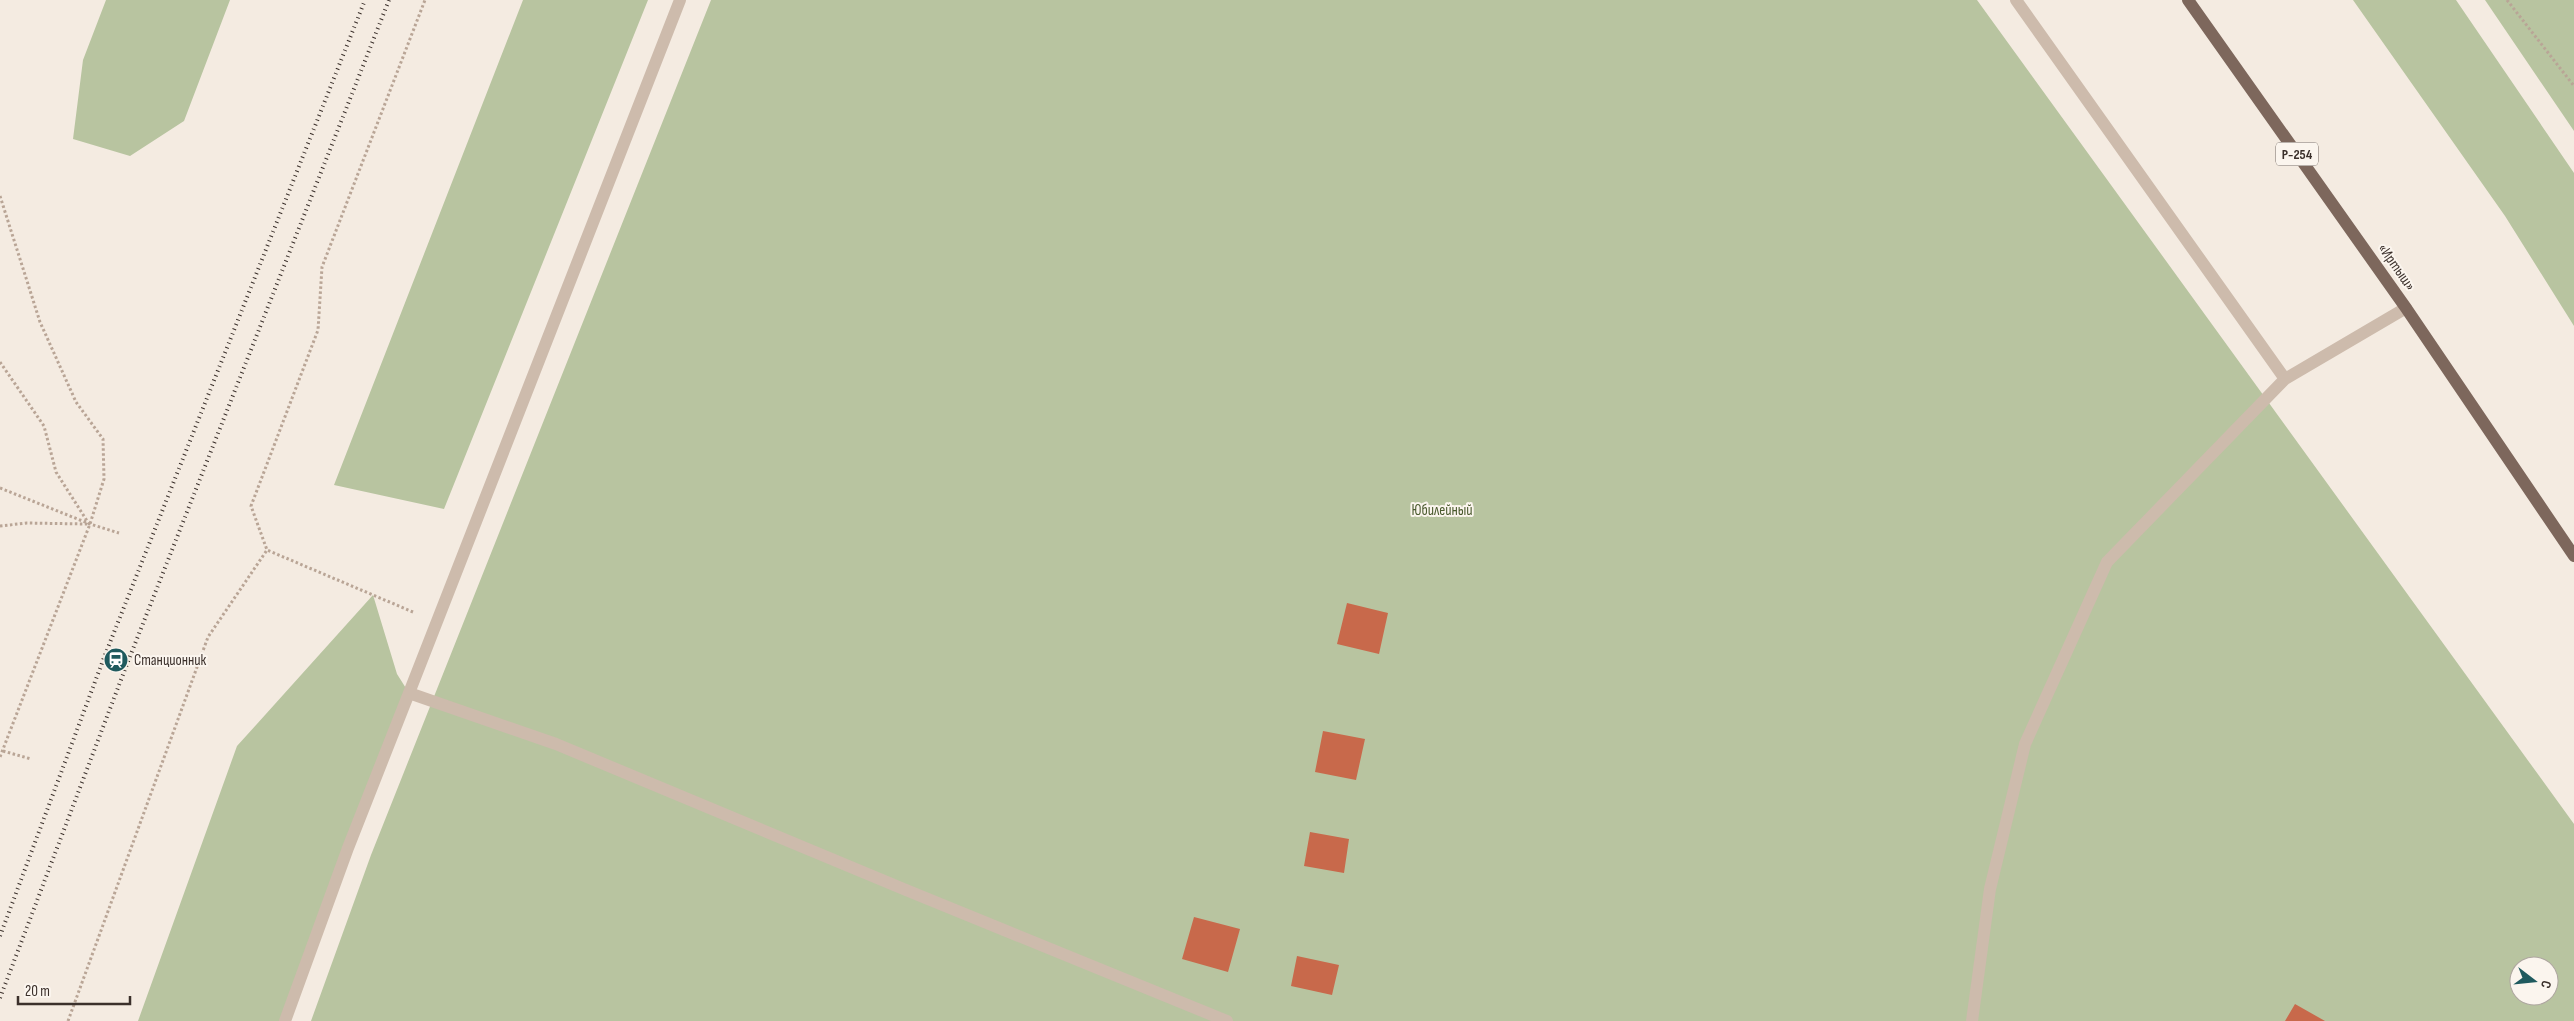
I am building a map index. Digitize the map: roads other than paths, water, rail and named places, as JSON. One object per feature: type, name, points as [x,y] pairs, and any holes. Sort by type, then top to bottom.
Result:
[{"type":"main road","name":"«Иртыш»","points":[[2188,0],[2406,308],[2574,556]]},
{"type":"street","points":[[286,1021],[348,848],[680,0]]},
{"type":"street","points":[[2016,0],[2284,379]]},
{"type":"street","points":[[1972,1021],[1990,889],[2025,744],[2107,562],[2284,379],[2406,308]]},
{"type":"street","points":[[409,693],[556,744],[1227,1021]]},
{"type":"railway","points":[[0,936],[105,655],[365,0]]},
{"type":"railway","points":[[0,998],[127,664],[389,0]]},
{"type":"place","name":"Станционник","points":[[116,660]]},
{"type":"park label","name":"Юбилейный","points":[[1442,510]]}]
